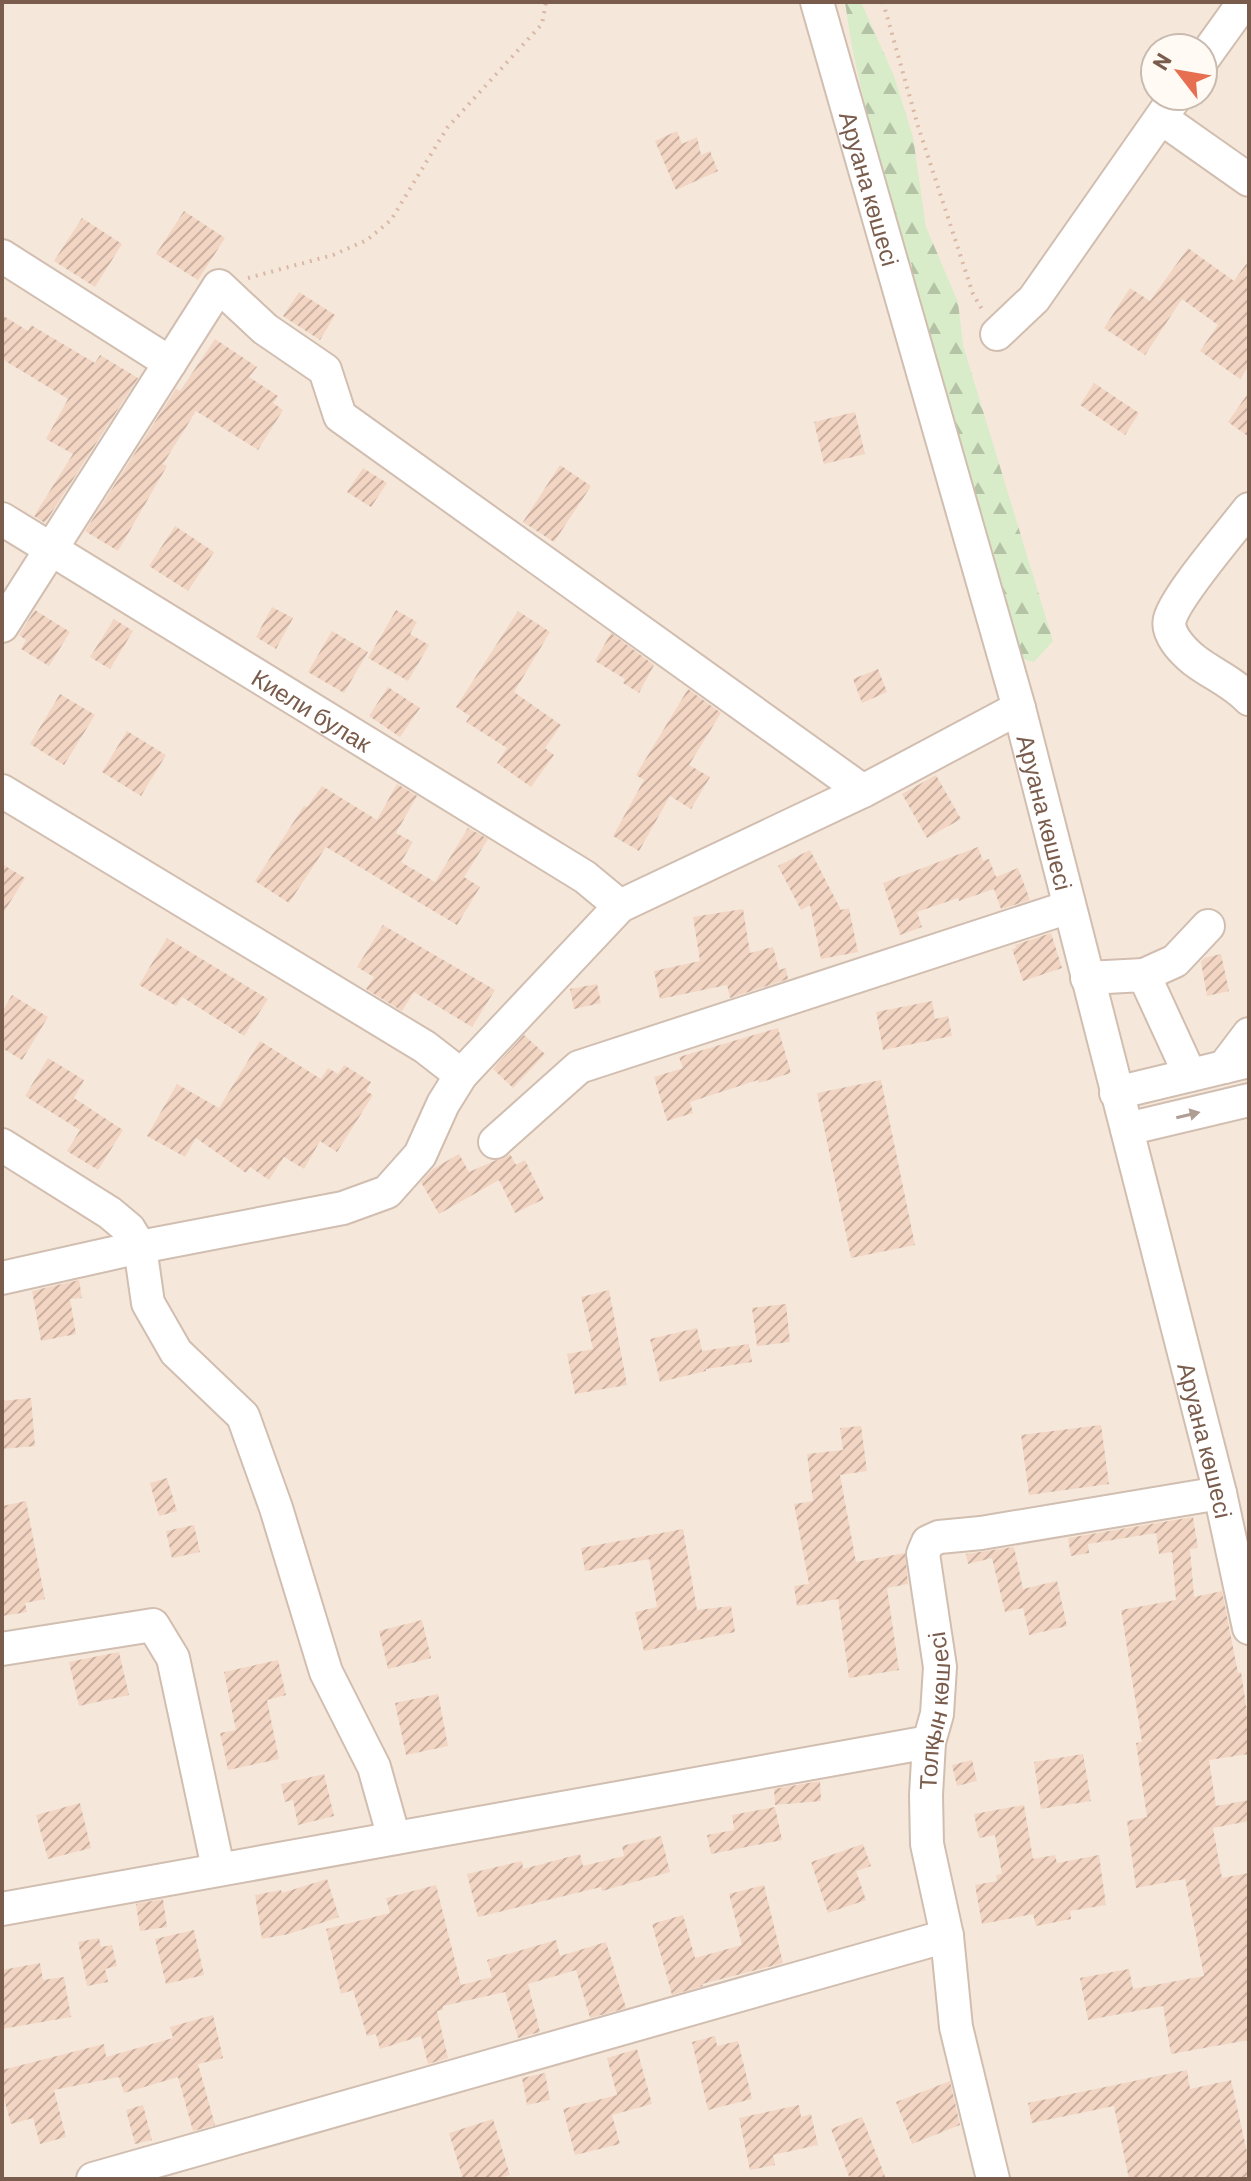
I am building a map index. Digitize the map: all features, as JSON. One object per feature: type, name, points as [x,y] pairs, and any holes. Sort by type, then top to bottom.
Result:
[{"type":"street","name":"Аруана көшесі","points":[[817,2],[1019,708],[1220,1493],[1249,1628]]},
{"type":"street","points":[[1219,37],[1244,2]]},
{"type":"street","points":[[997,334],[1034,299],[1165,112]]},
{"type":"street","points":[[1174,112],[1249,180]]},
{"type":"street","points":[[2,256],[170,363]]},
{"type":"street","points":[[2,626],[219,286],[265,329],[325,370],[340,416],[863,791]]},
{"type":"street","points":[[1249,509],[1186,591],[1169,620],[1172,636],[1193,659],[1238,686],[1249,699]]},
{"type":"street","name":"Киели булак","points":[[2,519],[585,877],[620,906]]},
{"type":"street","points":[[2,1278],[140,1247],[343,1208],[387,1192],[420,1155],[443,1104],[461,1075],[620,906],[863,791],[1019,708]]},
{"type":"street","points":[[2,791],[425,1047],[461,1075]]},
{"type":"street","points":[[495,1142],[579,1067],[1069,907]]},
{"type":"street","points":[[1087,978],[1144,975],[1175,961],[1208,926]]},
{"type":"street","points":[[1144,975],[1190,1075]]},
{"type":"street","points":[[1116,1093],[1237,1064],[1249,1034]]},
{"type":"street","points":[[1127,1129],[1249,1100]]},
{"type":"street","points":[[2,1145],[110,1213],[129,1229],[140,1247],[148,1303],[176,1352],[243,1416],[276,1508],[326,1672],[374,1767],[394,1838]]},
{"type":"street","name":"Толқын көшесі","points":[[985,2177],[956,2027],[947,1936],[927,1844],[929,1742],[937,1714],[940,1667],[923,1554],[928,1542],[939,1537],[981,1533],[1220,1493]]},
{"type":"street","points":[[2,1649],[153,1625],[173,1658],[218,1868]]},
{"type":"street","points":[[2,1909],[929,1742]]},
{"type":"street","points":[[93,2179],[947,1936]]},
{"type":"path","points":[[219,286],[333,255],[367,240],[391,220],[447,128],[542,24],[546,2]]},
{"type":"path","points":[[883,2],[918,126],[973,294],[997,334]]},
{"type":"shaded area","points":[[2,2],[1249,2],[1249,2179],[2,2179]]},
{"type":"green space","points":[[845,2],[861,2],[894,76],[913,137],[926,227],[958,302],[963,345],[1053,641],[1034,662],[1012,656],[909,280],[912,265],[898,250],[852,48]]},
{"type":"building","points":[[677,131],[682,144],[697,137],[701,155],[710,151],[718,171],[676,190],[655,141]]},
{"type":"building","points":[[184,211],[225,238],[198,280],[156,254]]},
{"type":"building","points":[[82,218],[122,244],[95,287],[54,261]]},
{"type":"building","points":[[1188,248],[1234,281],[1249,260],[1249,366],[1240,379],[1200,351],[1218,325],[1182,299],[1145,355],[1104,328],[1130,288],[1150,301]]},
{"type":"building","points":[[299,292],[335,315],[320,340],[283,316]]},
{"type":"building","points":[[2,315],[28,331],[31,325],[95,363],[100,355],[138,378],[45,523],[34,516],[73,454],[46,439],[68,399],[2,359]]},
{"type":"building","points":[[215,339],[257,367],[249,377],[278,396],[273,403],[283,410],[258,450],[196,411],[163,464],[167,466],[118,551],[85,531],[176,389],[180,391]]},
{"type":"building","points":[[1094,383],[1139,413],[1125,435],[1080,405]]},
{"type":"building","points":[[1249,392],[1249,437],[1228,422]]},
{"type":"building","points":[[855,412],[865,454],[824,464],[814,422]]},
{"type":"building","points":[[560,465],[591,486],[554,542],[523,522]]},
{"type":"building","points":[[363,468],[387,483],[371,507],[347,492]]},
{"type":"building","points":[[175,526],[214,552],[188,591],[149,566]]},
{"type":"building","points":[[272,607],[293,618],[276,649],[256,637]]},
{"type":"building","points":[[35,610],[70,632],[49,666],[21,649],[26,640],[19,635]]},
{"type":"building","points":[[396,610],[417,622],[410,634],[429,645],[408,681],[368,658]]},
{"type":"building","points":[[518,611],[550,632],[514,692],[561,725],[545,748],[554,755],[531,787],[497,763],[507,748],[466,722],[470,716],[456,707]]},
{"type":"building","points":[[114,619],[133,631],[110,669],[90,657]]},
{"type":"building","points":[[332,631],[368,652],[344,693],[308,672]]},
{"type":"building","points":[[611,633],[654,665],[639,693],[623,683],[625,679],[595,661]]},
{"type":"building","points":[[878,669],[887,692],[862,703],[853,679]]},
{"type":"building","points":[[388,687],[420,708],[400,737],[369,716]]},
{"type":"building","points":[[688,689],[721,713],[689,765],[710,777],[691,809],[670,796],[639,851],[613,836],[644,780],[636,775]]},
{"type":"building","points":[[60,694],[95,715],[64,765],[30,744]]},
{"type":"building","points":[[127,731],[166,755],[141,796],[102,772]]},
{"type":"building","points":[[936,775],[961,819],[927,838],[902,794]]},
{"type":"building","points":[[397,784],[417,796],[396,833],[413,842],[401,862],[435,882],[468,828],[488,839],[464,877],[480,887],[457,925],[326,847],[289,903],[255,881],[304,806],[307,807],[322,786],[377,820]]},
{"type":"building","points":[[978,847],[983,861],[989,859],[996,877],[1018,868],[1030,900],[1001,909],[994,889],[959,901],[958,898],[917,912],[922,927],[900,935],[883,883]]},
{"type":"building","points":[[810,850],[841,910],[849,908],[858,952],[821,959],[810,905],[801,910],[778,866]]},
{"type":"building","points":[[2,864],[25,878],[2,915]]},
{"type":"building","points":[[743,909],[750,953],[773,947],[779,970],[786,968],[788,979],[730,998],[727,985],[660,999],[654,971],[700,961],[693,917]]},
{"type":"building","points":[[383,925],[495,990],[472,1027],[414,992],[402,1011],[366,989],[374,977],[357,967]]},
{"type":"building","points":[[1051,933],[1062,968],[1023,981],[1012,949],[1016,948],[1015,945]]},
{"type":"building","points":[[167,938],[268,999],[244,1036],[182,997],[176,1006],[139,985]]},
{"type":"building","points":[[1221,954],[1229,991],[1207,996],[1201,962],[1204,958]]},
{"type":"building","points":[[597,984],[601,1003],[574,1009],[570,989]]},
{"type":"building","points":[[12,995],[48,1017],[22,1060],[2,1048],[2,1012]]},
{"type":"building","points":[[932,1001],[935,1019],[948,1016],[952,1036],[883,1050],[876,1012]]},
{"type":"building","points":[[778,1028],[791,1073],[690,1102],[693,1113],[667,1121],[654,1077],[683,1068],[679,1057]]},
{"type":"building","points":[[524,1035],[545,1054],[513,1088],[493,1069]]},
{"type":"building","points":[[260,1041],[321,1079],[328,1068],[338,1074],[344,1065],[371,1082],[366,1091],[373,1095],[337,1152],[320,1141],[304,1169],[284,1157],[269,1180],[250,1167],[246,1173],[196,1138],[185,1157],[147,1136],[177,1084],[219,1108]]},
{"type":"building","points":[[48,1058],[84,1080],[74,1098],[123,1130],[98,1170],[67,1151],[80,1130],[25,1096]]},
{"type":"building","points":[[881,1080],[915,1245],[851,1258],[817,1093]]},
{"type":"building","points":[[459,1154],[469,1172],[510,1154],[516,1165],[525,1160],[544,1199],[515,1213],[499,1180],[439,1214],[421,1182],[433,1169]]},
{"type":"building","points":[[79,1280],[82,1298],[70,1299],[76,1334],[41,1341],[32,1291]]},
{"type":"building","points":[[609,1290],[627,1385],[575,1394],[567,1354],[593,1349],[581,1297]]},
{"type":"building","points":[[786,1304],[790,1342],[757,1346],[752,1308]]},
{"type":"building","points":[[697,1328],[702,1351],[749,1344],[752,1362],[706,1369],[660,1382],[650,1339]]},
{"type":"building","points":[[31,1398],[35,1446],[2,1449],[2,1401]]},
{"type":"building","points":[[1101,1425],[1109,1484],[1029,1495],[1021,1435]]},
{"type":"building","points":[[861,1426],[867,1471],[840,1475],[856,1562],[905,1553],[908,1584],[887,1588],[899,1670],[849,1678],[838,1599],[797,1606],[794,1586],[809,1584],[794,1504],[813,1501],[807,1454],[843,1450],[840,1428]]},
{"type":"building","points":[[167,1478],[177,1511],[159,1516],[150,1483]]},
{"type":"building","points":[[26,1501],[45,1599],[25,1603],[27,1612],[2,1616],[2,1506]]},
{"type":"building","points":[[1193,1517],[1198,1548],[1190,1549],[1194,1597],[1222,1591],[1238,1673],[1241,1672],[1249,1725],[1249,1754],[1209,1760],[1216,1806],[1249,1800],[1249,1821],[1213,1828],[1222,1878],[1249,1873],[1249,2040],[1171,2054],[1163,2006],[1088,2020],[1080,1978],[1129,1969],[1133,1989],[1204,1976],[1185,1879],[1136,1888],[1127,1821],[1147,1817],[1136,1743],[1142,1742],[1121,1610],[1176,1600],[1172,1552],[1159,1554],[1156,1533],[1088,1544],[1089,1553],[1071,1556],[1068,1538]]},
{"type":"building","points":[[194,1525],[200,1552],[172,1558],[166,1531]]},
{"type":"building","points":[[683,1529],[697,1610],[731,1606],[735,1632],[644,1651],[635,1612],[657,1607],[649,1559],[585,1571],[581,1548]]},
{"type":"building","points":[[1014,1547],[1023,1589],[1057,1581],[1067,1626],[1029,1635],[1023,1608],[1005,1612],[992,1558],[968,1564],[966,1554]]},
{"type":"building","points":[[422,1620],[431,1658],[388,1669],[379,1631]]},
{"type":"building","points":[[119,1652],[129,1695],[79,1706],[69,1662]]},
{"type":"building","points":[[278,1660],[286,1695],[267,1700],[279,1759],[228,1770],[220,1733],[236,1730],[224,1672]]},
{"type":"building","points":[[438,1694],[448,1746],[406,1755],[395,1703]]},
{"type":"building","points":[[1083,1754],[1091,1801],[1041,1809],[1034,1762]]},
{"type":"building","points":[[972,1760],[977,1781],[957,1786],[952,1765]]},
{"type":"building","points":[[324,1774],[334,1816],[298,1825],[293,1800],[285,1802],[281,1784]]},
{"type":"building","points":[[820,1781],[821,1801],[775,1805],[774,1789]]},
{"type":"building","points":[[80,1803],[91,1848],[48,1859],[36,1815]]},
{"type":"building","points":[[1024,1805],[1033,1859],[1055,1855],[1057,1863],[1099,1855],[1106,1905],[1070,1911],[1071,1919],[1036,1926],[1033,1914],[982,1924],[975,1885],[997,1881],[996,1875],[1002,1874],[995,1835],[979,1838],[974,1814]]},
{"type":"building","points":[[775,1807],[782,1840],[711,1854],[707,1835],[734,1830],[732,1815]]},
{"type":"building","points":[[661,1836],[670,1872],[602,1891],[601,1887],[478,1917],[467,1874],[522,1861],[523,1869],[580,1854],[583,1866],[624,1856],[622,1846]]},
{"type":"building","points":[[863,1844],[871,1866],[856,1871],[866,1900],[828,1913],[811,1862]]},
{"type":"building","points":[[327,1879],[339,1917],[289,1934],[262,1939],[255,1895],[281,1890],[282,1893]]},
{"type":"building","points":[[436,1885],[461,1985],[492,1977],[487,1960],[556,1940],[560,1956],[606,1942],[626,2008],[590,2018],[576,1970],[528,1984],[540,2032],[518,2038],[505,1992],[443,2006],[443,2010],[437,2011],[448,2058],[428,2064],[421,2036],[380,2049],[376,2034],[367,2036],[353,1990],[341,1994],[326,1929],[390,1913],[386,1898]]},
{"type":"building","points":[[764,1885],[783,1963],[672,1995],[652,1924],[683,1915],[695,1958],[742,1945],[729,1894]]},
{"type":"building","points":[[163,1899],[167,1927],[140,1931],[136,1904]]},
{"type":"building","points":[[194,1930],[204,1975],[166,1984],[155,1939]]},
{"type":"building","points":[[99,1938],[101,1947],[112,1945],[117,1966],[105,1969],[108,1982],[87,1986],[78,1942]]},
{"type":"building","points":[[40,1963],[43,1980],[64,1977],[71,2017],[2,2029],[2,1970]]},
{"type":"building","points":[[213,2015],[223,2058],[198,2064],[215,2125],[193,2131],[178,2077],[124,2093],[119,2077],[54,2090],[66,2137],[40,2144],[33,2118],[11,2124],[2,2091],[2,2070],[104,2044],[106,2057],[173,2038],[170,2027]]},
{"type":"building","points":[[715,2036],[717,2046],[738,2041],[752,2099],[708,2110],[692,2042]]},
{"type":"building","points":[[637,2049],[652,2104],[612,2115],[620,2144],[575,2155],[563,2109],[617,2095],[607,2058]]},
{"type":"building","points":[[1187,2070],[1190,2089],[1231,2080],[1249,2161],[1249,2179],[1129,2179],[1114,2106],[1032,2123],[1028,2103]]},
{"type":"building","points":[[545,2073],[550,2100],[527,2105],[522,2078]]},
{"type":"building","points":[[950,2081],[960,2125],[912,2144],[896,2102]]},
{"type":"building","points":[[143,2105],[152,2140],[135,2144],[126,2110]]},
{"type":"building","points":[[799,2105],[801,2117],[811,2114],[818,2145],[773,2155],[775,2165],[750,2170],[739,2118]]},
{"type":"building","points":[[862,2117],[886,2179],[850,2179],[831,2129]]},
{"type":"building","points":[[493,2119],[510,2175],[496,2179],[463,2179],[449,2133]]}]
